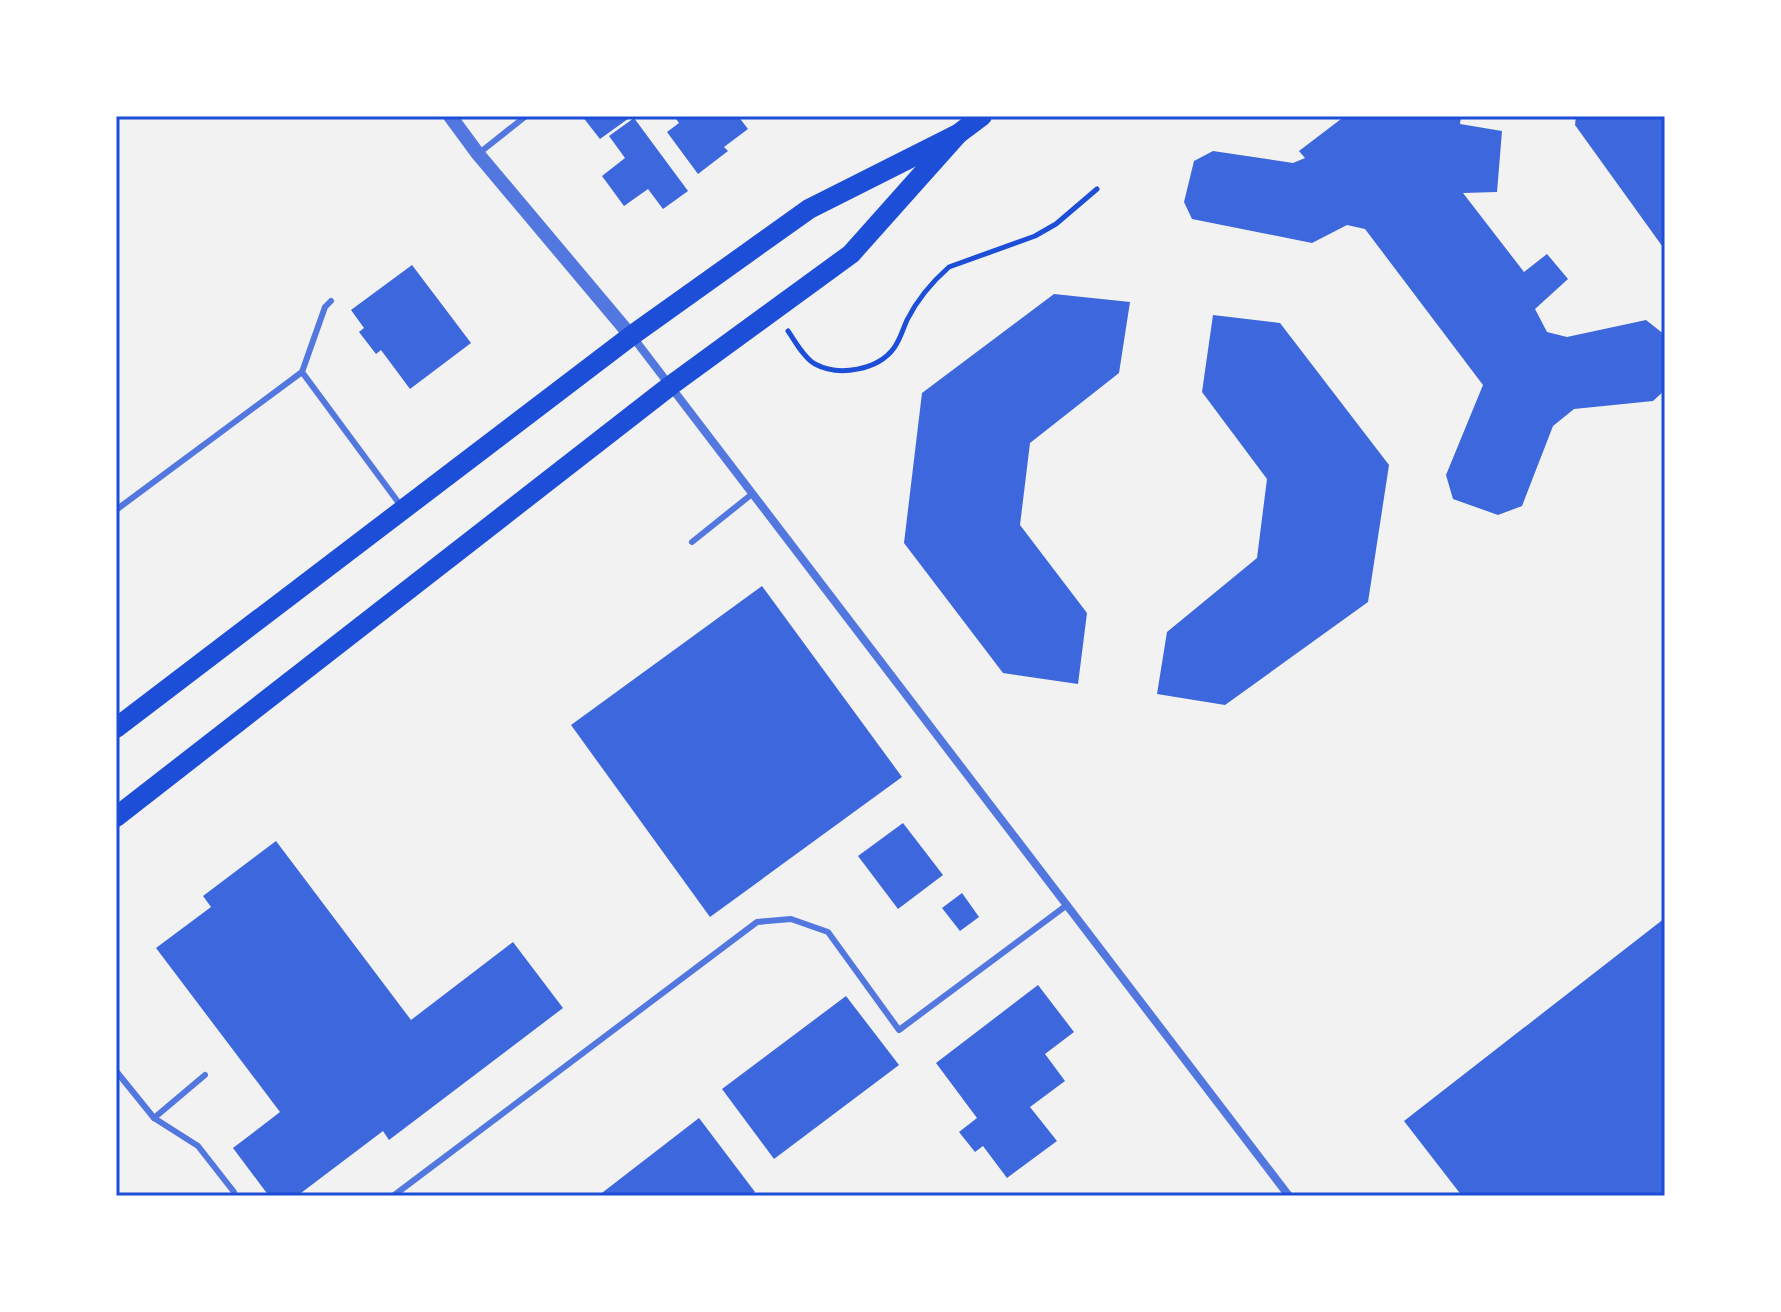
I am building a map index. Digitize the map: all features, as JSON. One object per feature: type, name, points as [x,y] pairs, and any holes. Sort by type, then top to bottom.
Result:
[{"type":"main road","points":[[116,728],[631,336],[809,209],[958,134],[982,116]]},
{"type":"main road","points":[[116,817],[670,386],[851,254],[958,134]]},
{"type":"street","points":[[450,116],[670,386],[1289,1196]]},
{"type":"lane","points":[[478,154],[526,116]]},
{"type":"lane","points":[[116,510],[302,372],[325,307],[331,301]]},
{"type":"lane","points":[[302,372],[403,509]]},
{"type":"lane","points":[[692,542],[752,494]]},
{"type":"lane","points":[[393,1196],[757,922],[791,919],[828,932],[899,1030],[1067,905]]},
{"type":"lane","points":[[116,1071],[154,1118],[198,1146],[234,1196]]},
{"type":"lane","points":[[154,1118],[205,1075]]},
{"type":"path","points":[[773,311],[817,366],[844,370],[878,362],[894,349],[917,302],[949,267],[1035,236],[1056,224],[1097,189]]},
{"type":"building","points":[[582,116],[632,116],[600,139]]},
{"type":"building","points":[[674,116],[738,116],[748,129],[724,147],[728,151],[698,174],[667,132],[679,123]]},
{"type":"building","points":[[1345,116],[1461,116],[1460,124],[1502,131],[1497,192],[1463,193],[1524,272],[1547,254],[1568,279],[1535,309],[1547,332],[1567,337],[1646,320],[1665,335],[1665,390],[1653,401],[1574,409],[1553,426],[1522,506],[1498,515],[1453,499],[1446,475],[1483,385],[1365,229],[1347,225],[1312,243],[1192,219],[1184,202],[1194,161],[1213,151],[1293,163],[1305,158],[1299,151]]},
{"type":"building","points":[[1576,116],[1665,116],[1665,250],[1575,125]]},
{"type":"building","points":[[634,118],[688,191],[663,209],[648,189],[624,206],[602,176],[625,158],[609,136]]},
{"type":"building","points":[[412,265],[471,343],[410,389],[381,350],[376,354],[359,332],[364,328],[351,310]]},
{"type":"building","points":[[1054,294],[1130,302],[1119,373],[1030,443],[1020,525],[1087,613],[1078,684],[1003,673],[904,543],[922,393]]},
{"type":"building","points":[[1213,315],[1280,323],[1389,465],[1368,602],[1225,705],[1157,694],[1167,632],[1257,558],[1267,479],[1202,392]]},
{"type":"building","points":[[762,586],[902,777],[710,917],[571,725]]},
{"type":"building","points":[[903,823],[943,875],[898,909],[858,856]]},
{"type":"building","points":[[276,841],[411,1020],[513,942],[563,1008],[389,1140],[383,1131],[297,1196],[269,1196],[233,1148],[280,1112],[156,948],[211,907],[203,896]]},
{"type":"building","points":[[962,893],[979,917],[960,931],[942,908]]},
{"type":"building","points":[[1665,918],[1665,1196],[1462,1196],[1404,1121]]},
{"type":"building","points":[[1038,985],[1074,1032],[1045,1054],[1065,1081],[1030,1107],[1057,1141],[1007,1178],[983,1146],[975,1152],[959,1132],[977,1118],[936,1063]]},
{"type":"building","points":[[846,996],[899,1065],[774,1159],[722,1089]]},
{"type":"building","points":[[699,1118],[755,1192],[749,1196],[598,1196]]}]
